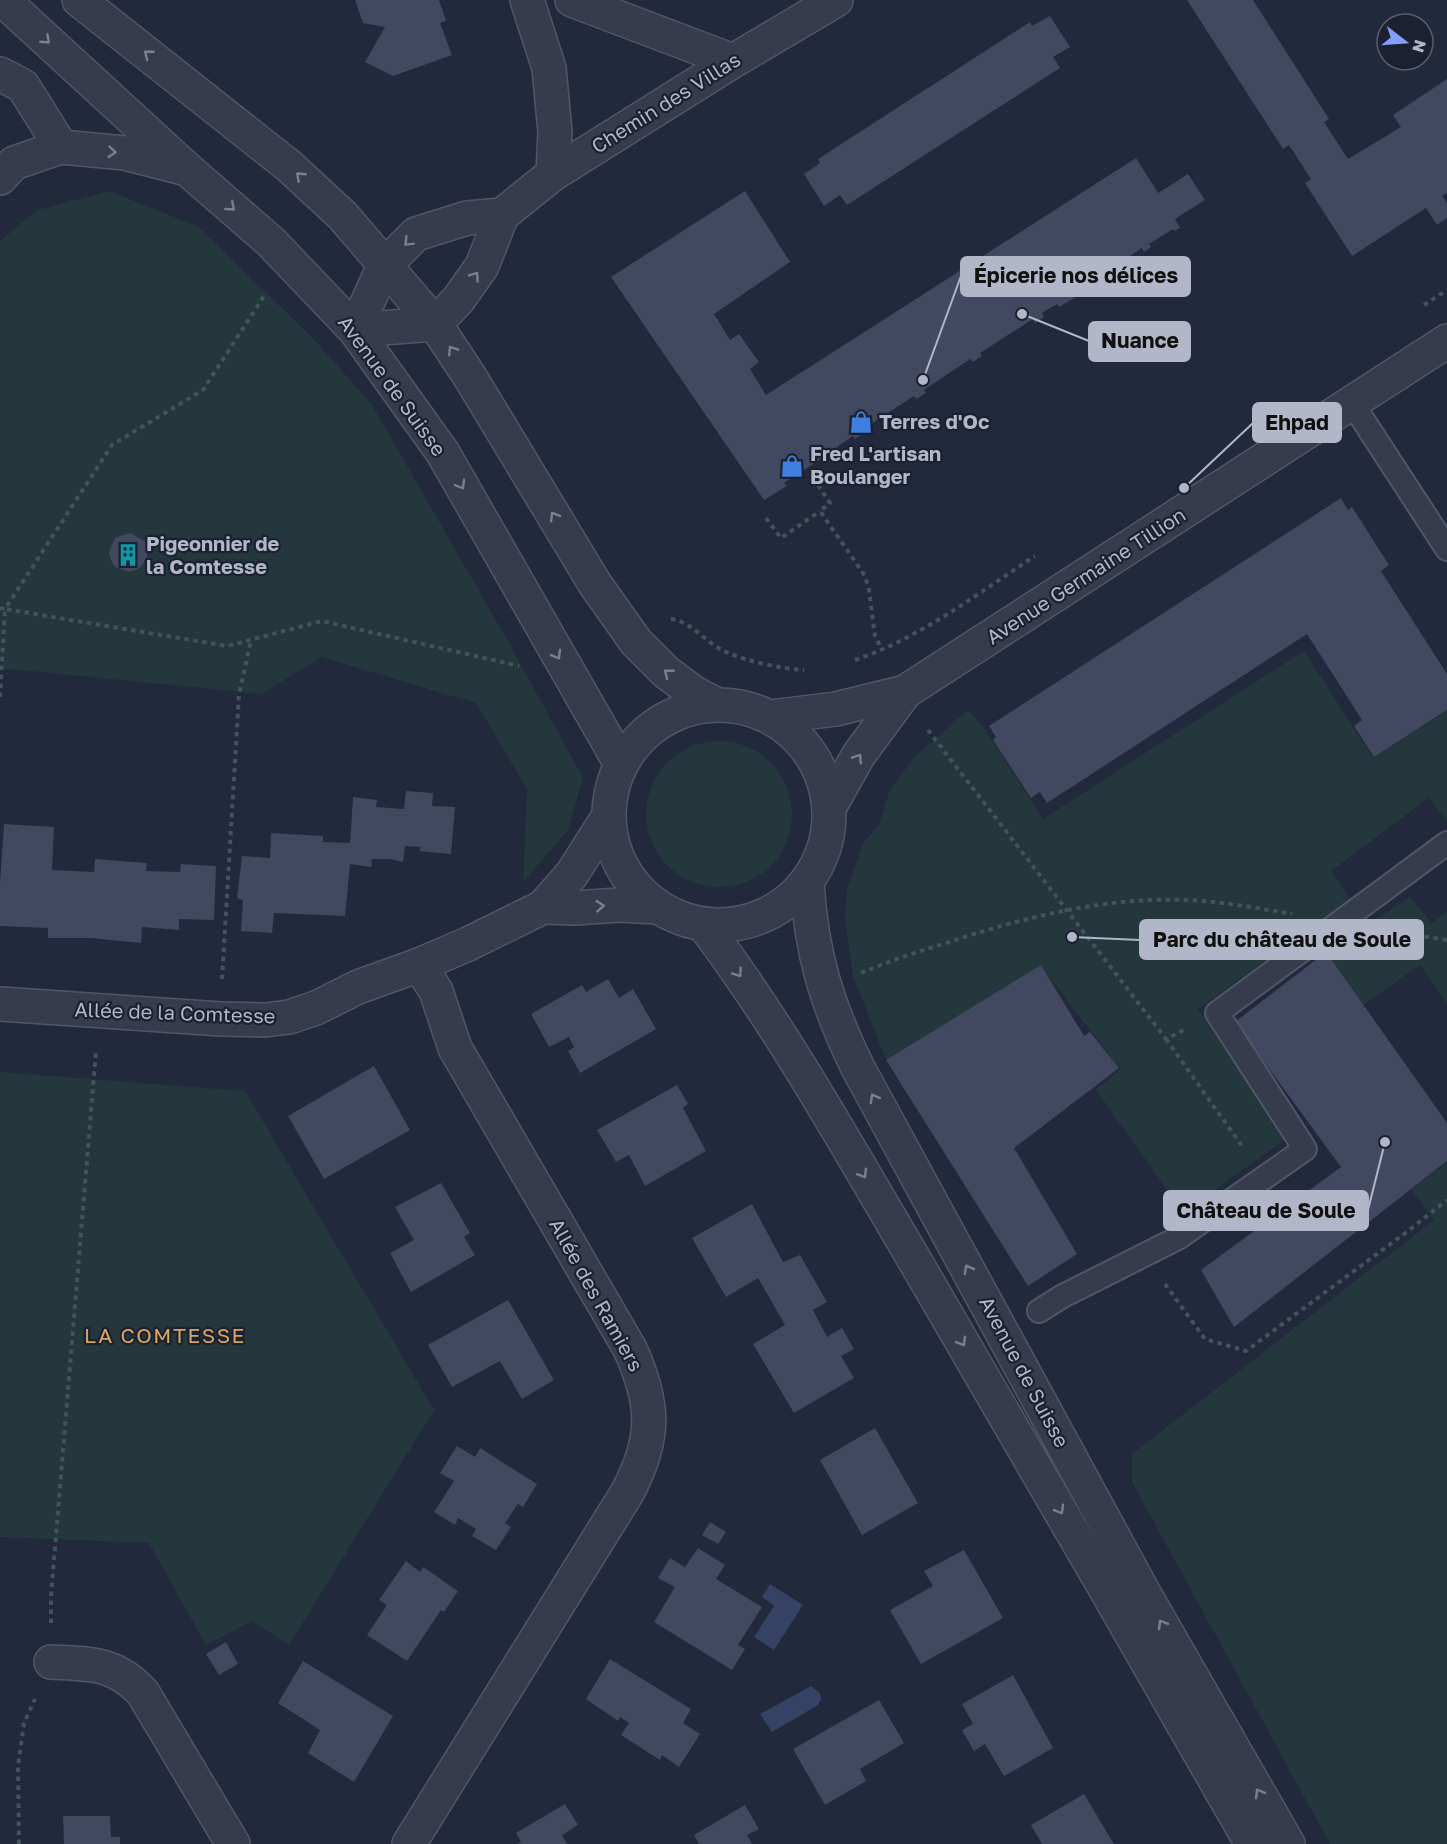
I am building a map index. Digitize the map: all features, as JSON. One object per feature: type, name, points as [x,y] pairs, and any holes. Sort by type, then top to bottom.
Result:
[{"type":"street","name":"Avenue de Suisse","points":[[1,0],[270,242],[355,330],[443,453],[621,764]]},
{"type":"street","points":[[79,0],[289,166],[343,216],[435,324],[470,377],[595,584],[636,642],[666,672],[694,693],[717,705]]},
{"type":"street","points":[[527,0],[549,68],[555,132],[553,174]]},
{"type":"street","points":[[572,0],[733,61]]},
{"type":"street","name":"Chemin des Villas","points":[[435,324],[458,300],[482,266],[502,215],[553,174],[733,61],[836,0]]},
{"type":"street","points":[[0,74],[23,86],[61,147]]},
{"type":"street","points":[[0,178],[14,163],[61,147],[125,153],[187,169]]},
{"type":"street","points":[[435,324],[355,330],[384,266],[416,234],[467,218],[502,215]]},
{"type":"street","name":"Avenue Germaine Tillion","points":[[770,717],[836,709],[905,692],[1447,341]]},
{"type":"street","name":"Avenue Germaine Tillion","points":[[829,808],[858,756],[905,692]]},
{"type":"street","points":[[717,705],[744,708],[770,717],[792,733],[811,752],[823,777],[829,808],[824,847],[807,882],[771,913],[750,922],[727,926],[704,925],[679,919],[657,907],[638,891],[622,870],[612,845],[608,817],[611,790],[621,764],[634,744],[651,728],[671,715],[694,708],[717,705]]},
{"type":"street","name":"Allée de la Comtesse","points":[[0,1004],[221,1019],[265,1020],[289,1017],[316,1008],[358,987],[468,944],[543,907],[572,874],[608,817]]},
{"type":"street","name":"Avenue de Suisse","points":[[807,882],[812,934],[824,986],[837,1025],[858,1068],[1146,1597],[1288,1844]]},
{"type":"street","name":"Allée de la Comtesse","points":[[543,907],[575,908],[619,905],[657,907]]},
{"type":"street","name":"Avenue de Suisse","points":[[704,925],[728,957],[796,1060],[979,1369],[1252,1844]]},
{"type":"street","name":"Allée des Ramiers","points":[[409,1844],[627,1493],[638,1473],[645,1453],[649,1418],[648,1400],[642,1376],[630,1349],[455,1048],[436,991],[419,965]]},
{"type":"street","points":[[51,1662],[104,1666],[128,1678],[136,1685],[233,1844]]},
{"type":"lane","points":[[1352,403],[1447,549]]},
{"type":"lane","points":[[1039,1311],[1061,1297],[1178,1238],[1305,1149],[1216,1013],[1447,843]]},
{"type":"path","points":[[0,697],[2,608],[112,445],[204,390],[270,287]]},
{"type":"path","points":[[1419,308],[1447,290]]},
{"type":"path","points":[[766,518],[781,538],[830,503],[818,484]]},
{"type":"path","points":[[820,511],[865,576],[875,636],[882,651]]},
{"type":"path","points":[[853,661],[882,651],[906,639],[1045,550]]},
{"type":"path","points":[[2,608],[227,646],[322,621],[531,669]]},
{"type":"path","points":[[663,621],[681,620],[708,642],[727,653],[783,668],[813,669]]},
{"type":"path","points":[[221,1019],[239,694],[251,640]]},
{"type":"path","points":[[928,730],[1166,1039],[1265,1177]]},
{"type":"path","points":[[824,986],[890,960],[1018,921],[1068,910],[1121,903],[1186,900],[1260,908],[1447,940]]},
{"type":"path","points":[[19,1844],[18,1766],[24,1723],[51,1662],[51,1596],[99,1011]]},
{"type":"path","points":[[1166,1039],[1216,1013]]},
{"type":"path","points":[[1144,1255],[1205,1339],[1246,1351],[1447,1200]]},
{"type":"shaded area","points":[[109,191],[197,226],[312,337],[372,405],[509,643],[583,778],[568,830],[523,882],[527,789],[476,703],[321,657],[262,694],[0,668],[0,241],[37,210]]},
{"type":"shaded area","points":[[1304,651],[1373,758],[1447,711],[1447,821],[1429,798],[1331,871],[1351,899],[1198,1009],[1285,1139],[1184,1213],[1096,1090],[1120,1069],[1041,966],[886,1060],[853,976],[845,919],[847,890],[863,843],[879,825],[889,792],[914,757],[968,710],[984,728],[1043,819]]},
{"type":"shaded area","points":[[719,741],[733,742],[747,747],[760,753],[771,762],[780,773],[786,786],[791,800],[791,828],[786,842],[780,855],[771,866],[760,875],[747,881],[733,886],[719,887],[705,886],[691,881],[678,875],[667,866],[658,855],[652,842],[647,828],[646,814],[647,800],[652,786],[658,773],[667,762],[678,753],[691,747],[705,742]]},
{"type":"shaded area","points":[[1410,897],[1432,923],[1447,912],[1447,1003],[1420,965],[1363,1005],[1326,952]]},
{"type":"shaded area","points":[[0,1072],[245,1091],[434,1410],[289,1645],[252,1621],[206,1645],[149,1543],[0,1537]]},
{"type":"shaded area","points":[[1447,1163],[1447,1844],[1330,1844],[1132,1482],[1132,1454],[1434,1220],[1411,1189]]},
{"type":"water","points":[[770,1584],[803,1605],[774,1650],[754,1637],[774,1606],[762,1597]]},
{"type":"water","points":[[811,1686],[820,1693],[821,1699],[818,1705],[772,1732],[760,1714]]},
{"type":"building","points":[[355,0],[439,0],[446,21],[440,23],[452,55],[393,76],[365,62],[385,27],[363,23]]},
{"type":"building","points":[[1187,0],[1253,0],[1329,119],[1324,122],[1348,159],[1401,127],[1393,115],[1447,79],[1447,193],[1442,196],[1447,203],[1447,218],[1437,225],[1426,208],[1352,256],[1305,183],[1311,179],[1289,145],[1283,149]]},
{"type":"building","points":[[1050,16],[1070,47],[1053,57],[1060,68],[847,205],[840,195],[824,206],[804,174],[820,163],[818,159],[1030,22],[1032,26]]},
{"type":"building","points":[[1136,158],[1158,193],[1188,174],[1205,200],[1175,219],[1180,228],[1174,231],[1173,229],[1149,244],[1151,247],[1144,252],[1142,248],[1127,258],[1129,261],[1119,268],[1116,265],[1074,292],[1077,296],[1059,307],[1057,304],[1042,313],[1044,317],[1035,323],[1033,319],[980,353],[982,356],[973,362],[970,359],[924,390],[926,393],[916,399],[914,396],[862,430],[864,433],[855,439],[853,436],[837,447],[840,451],[829,458],[827,455],[784,483],[787,486],[764,500],[611,277],[745,191],[790,262],[714,314],[730,340],[739,334],[759,362],[750,369],[766,395]]},
{"type":"building","points":[[1341,498],[1348,510],[1352,507],[1389,565],[1381,571],[1447,674],[1447,710],[1374,757],[1354,726],[1362,720],[1307,634],[1047,803],[1040,792],[1031,798],[993,740],[996,737],[989,726]]},
{"type":"building","name":"Pigeonnier de la Comtesse","points":[[130,533],[144,541],[149,540],[152,544],[147,549],[147,557],[143,564],[130,572],[115,567],[109,552],[115,538]]},
{"type":"building","points":[[406,791],[433,793],[432,806],[455,807],[451,854],[419,851],[421,847],[405,846],[403,862],[372,859],[371,867],[350,864],[345,916],[274,913],[272,933],[241,931],[243,900],[237,898],[242,856],[270,858],[271,833],[323,836],[323,842],[350,843],[353,797],[377,800],[376,807],[404,809]]},
{"type":"building","points":[[4,824],[54,827],[52,870],[94,872],[95,859],[147,863],[146,871],[180,872],[181,864],[216,866],[214,920],[179,919],[179,930],[142,927],[141,943],[91,938],[48,938],[48,928],[0,926]]},
{"type":"building","points":[[1326,952],[1447,1123],[1447,1161],[1234,1327],[1201,1270],[1341,1167],[1235,1022]]},
{"type":"building","points":[[1041,965],[1084,1036],[1090,1032],[1119,1068],[1014,1148],[1077,1254],[1028,1286],[886,1060]]},
{"type":"building","points":[[608,979],[619,998],[633,989],[656,1029],[580,1073],[568,1051],[574,1047],[569,1037],[549,1047],[531,1014],[582,985],[586,992]]},
{"type":"building","points":[[374,1066],[410,1130],[324,1179],[288,1116]]},
{"type":"building","points":[[677,1085],[688,1104],[683,1108],[706,1151],[645,1186],[629,1155],[616,1162],[597,1130]]},
{"type":"building","points":[[441,1183],[470,1233],[464,1237],[475,1255],[411,1292],[390,1253],[414,1240],[395,1207]]},
{"type":"building","points":[[752,1204],[783,1262],[800,1255],[827,1302],[813,1310],[827,1337],[842,1328],[854,1349],[841,1356],[854,1378],[794,1413],[753,1344],[785,1325],[758,1278],[726,1297],[692,1238]]},
{"type":"building","points":[[508,1300],[554,1380],[522,1399],[500,1361],[452,1387],[428,1345]]},
{"type":"building","points":[[875,1428],[918,1503],[862,1535],[820,1460]]},
{"type":"building","points":[[457,1446],[475,1457],[480,1448],[537,1484],[523,1507],[518,1504],[505,1523],[511,1527],[496,1550],[472,1536],[476,1529],[458,1518],[455,1525],[434,1512],[454,1481],[440,1473]]},
{"type":"building","points":[[710,1522],[726,1532],[718,1544],[702,1535]]},
{"type":"building","points":[[698,1548],[725,1565],[716,1579],[762,1607],[738,1645],[745,1649],[732,1670],[654,1622],[675,1587],[658,1578],[670,1558],[685,1567]]},
{"type":"building","points":[[964,1550],[1003,1618],[921,1664],[890,1610],[933,1586],[924,1571]]},
{"type":"building","points":[[406,1561],[420,1572],[423,1567],[458,1591],[444,1612],[441,1610],[407,1661],[367,1635],[387,1605],[379,1600]]},
{"type":"building","points":[[226,1642],[238,1664],[219,1675],[206,1654]]},
{"type":"building","points":[[610,1659],[691,1709],[683,1723],[700,1734],[679,1767],[662,1755],[660,1760],[621,1735],[629,1723],[620,1717],[618,1721],[586,1699]]},
{"type":"building","points":[[303,1661],[393,1716],[354,1782],[308,1753],[320,1730],[278,1703]]},
{"type":"building","points":[[1013,1675],[1053,1748],[1004,1776],[985,1744],[974,1751],[962,1730],[973,1724],[962,1704]]},
{"type":"building","points":[[879,1700],[904,1743],[860,1769],[866,1781],[825,1805],[793,1749]]},
{"type":"building","points":[[1084,1794],[1114,1844],[1042,1844],[1031,1825]]},
{"type":"building","points":[[565,1804],[578,1825],[562,1835],[567,1844],[518,1844],[521,1842],[516,1833]]},
{"type":"building","points":[[745,1805],[759,1829],[747,1835],[752,1844],[699,1844],[694,1835]]},
{"type":"building","points":[[63,1816],[110,1816],[111,1837],[120,1837],[120,1844],[64,1844]]},
{"type":"place","name":"Nuance","points":[[1022,314]]},
{"type":"place","name":"Épicerie nos délices","points":[[923,380]]},
{"type":"place","name":"Terres d'Oc","points":[[861,422]]},
{"type":"place","name":"Fred L'artisan Boulanger","points":[[792,466]]},
{"type":"place","name":"Ehpad","points":[[1184,488]]},
{"type":"place","name":"Pigeonnier de la Comtesse","points":[[128,555]]},
{"type":"place","name":"Parc du château de Soule","points":[[1072,937]]},
{"type":"place","name":"Château de Soule","points":[[1385,1142]]},
{"type":"district","name":"LA COMTESSE","points":[[165,1336]]}]
